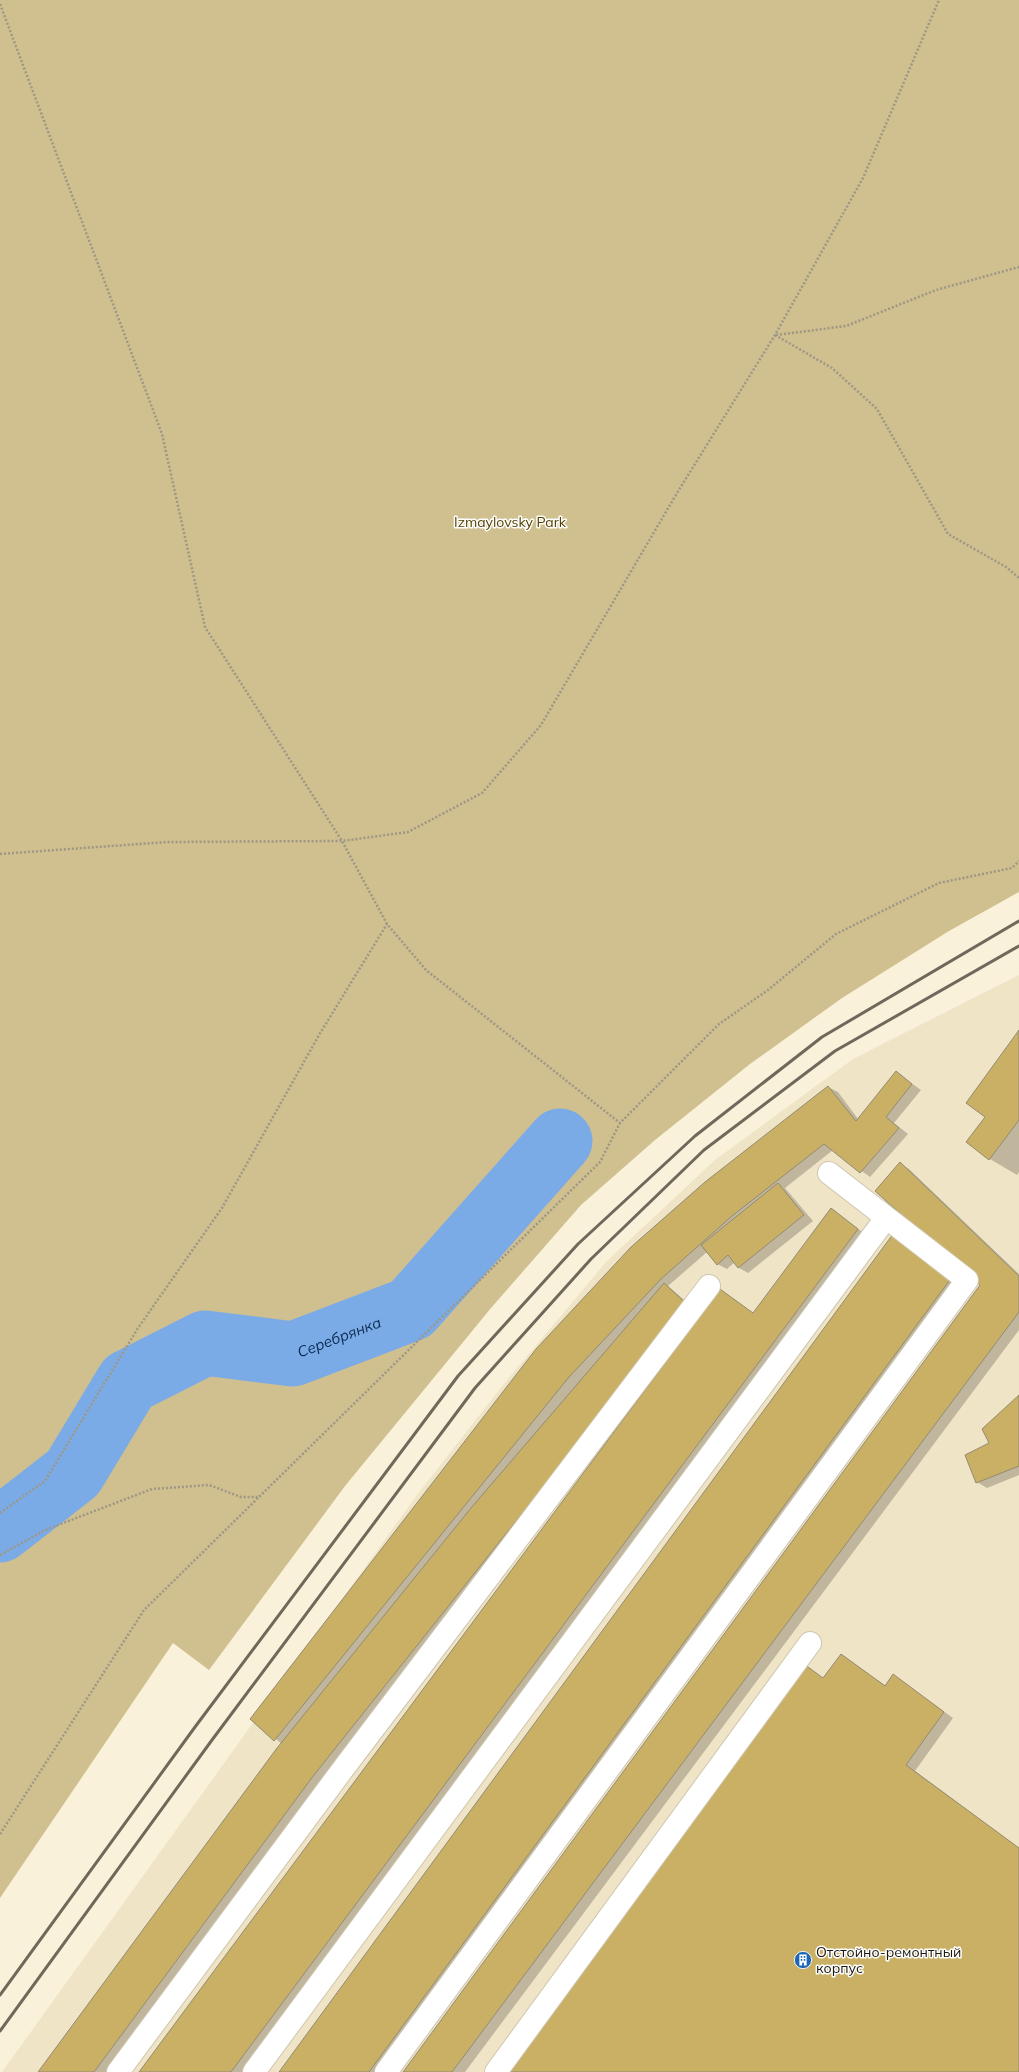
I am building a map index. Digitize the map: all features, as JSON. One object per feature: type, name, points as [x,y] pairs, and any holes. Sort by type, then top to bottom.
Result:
[{"type":"lane","points":[[386,2072],[967,1280],[829,1173]]},
{"type":"lane","points":[[254,2072],[886,1218]]},
{"type":"lane","points":[[118,2072],[348,1763],[709,1286]]},
{"type":"lane","points":[[496,2072],[810,1643]]},
{"type":"path","points":[[0,854],[167,842],[342,841],[408,832],[482,793],[536,731],[677,493],[775,335],[863,178],[939,0]]},
{"type":"path","points":[[0,4],[162,434],[205,627],[342,841],[387,924],[426,970],[620,1123]]},
{"type":"path","points":[[775,335],[846,326],[936,290],[1019,267]]},
{"type":"path","points":[[775,335],[832,368],[877,409],[948,534],[1006,567],[1019,578]]},
{"type":"path","points":[[0,1834],[144,1610],[600,1162],[620,1123],[719,1024],[768,990],[836,934],[939,882],[1012,868],[1019,861]]},
{"type":"path","points":[[0,1513],[45,1481],[138,1328],[222,1208],[320,1035],[387,924]]},
{"type":"path","points":[[0,1555],[45,1530],[152,1489],[209,1485],[241,1497],[260,1497]]},
{"type":"shaded area","points":[[1019,975],[1019,2072],[2,2072],[417,1495],[503,1385],[606,1262],[715,1160],[853,1059]]},
{"type":"green space","name":"Izmaylovsky Park","points":[[0,0],[1019,0],[1019,892],[949,931],[842,998],[750,1064],[655,1140],[581,1205],[491,1308],[345,1486],[209,1670],[173,1643],[0,1898]]},
{"type":"building","points":[[1019,1030],[1019,1120],[989,1160],[966,1142],[985,1117],[966,1103]]},
{"type":"building","points":[[896,1071],[912,1084],[886,1117],[899,1128],[860,1173],[824,1144],[732,1216],[661,1279],[569,1377],[274,1741],[250,1719],[536,1349],[631,1247],[705,1182],[828,1086],[856,1121]]},
{"type":"building","points":[[900,1162],[1019,1276],[1019,1312],[452,2072],[403,2072],[980,1285],[875,1191]]},
{"type":"building","points":[[778,1183],[804,1215],[738,1268],[728,1255],[717,1265],[701,1245]]},
{"type":"building","points":[[831,1208],[858,1229],[231,2072],[139,2072],[720,1289],[753,1313]]},
{"type":"building","points":[[893,1234],[952,1277],[369,2072],[279,2072]]},
{"type":"building","points":[[664,1283],[688,1305],[314,1775],[94,2072],[38,2072],[277,1748],[471,1508]]},
{"type":"building","points":[[1019,1395],[1019,1466],[976,1483],[965,1455],[989,1443],[982,1429]]},
{"type":"building","name":"Отстойно-ремонтный корпус","points":[[841,1654],[885,1686],[893,1674],[944,1712],[906,1765],[1019,1848],[1019,2072],[504,2072],[804,1664],[823,1678]]},
{"type":"waterway","name":"Серебрянка","points":[[0,1530],[73,1473],[128,1382],[205,1343],[293,1354],[411,1309],[560,1141]]},
{"type":"railway","points":[[0,1995],[195,1727],[458,1376],[578,1244],[695,1136],[822,1037],[1019,921]]},
{"type":"railway","points":[[0,2031],[212,1740],[475,1388],[591,1259],[704,1150],[835,1051],[1019,946]]},
{"type":"place","name":"Отстойно-ремонтный корпус","points":[[803,1960]]}]
